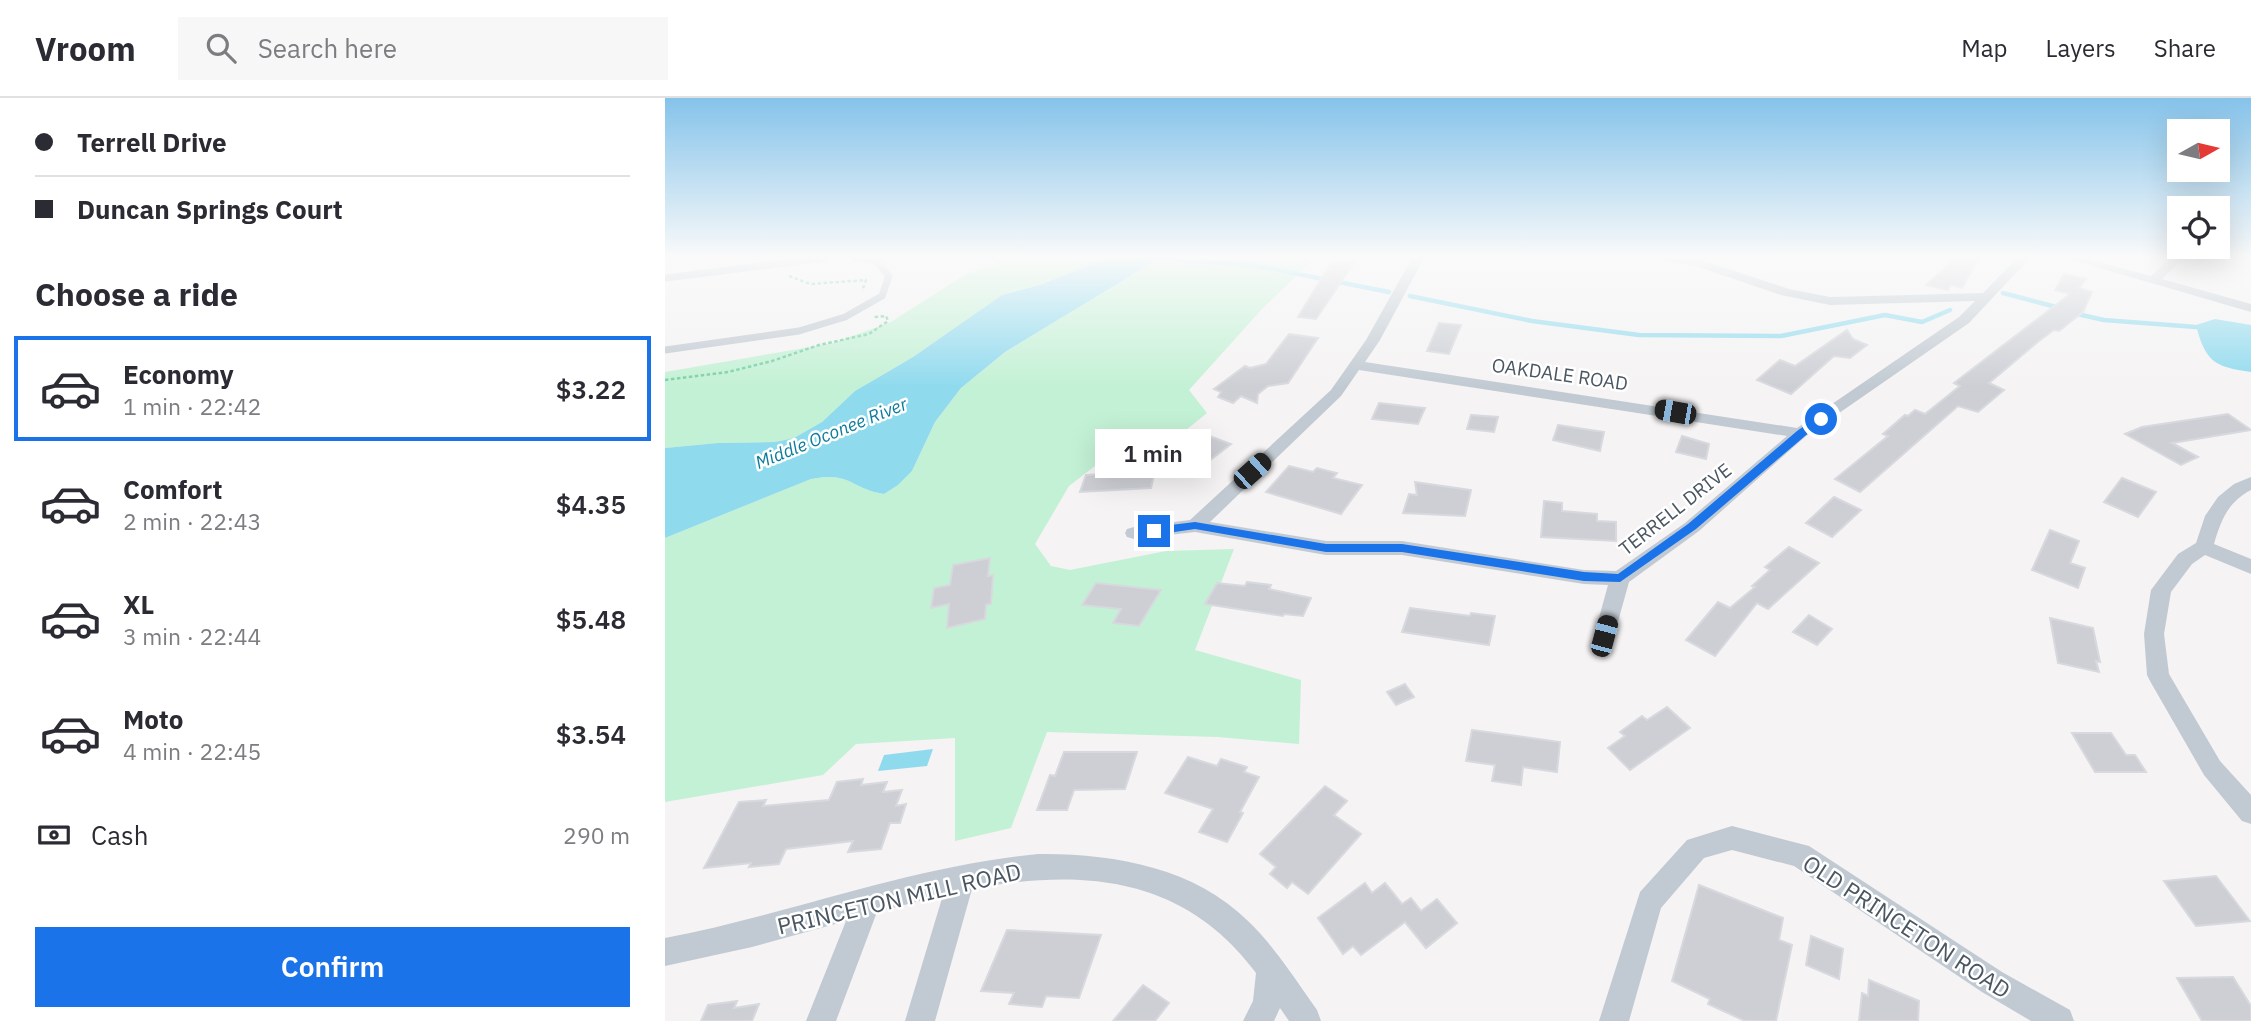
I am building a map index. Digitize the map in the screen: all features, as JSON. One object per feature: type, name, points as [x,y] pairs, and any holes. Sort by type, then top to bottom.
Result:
[{"type":"street","points":[[1195,526],[1336,393],[1373,340],[1394,301]]},
{"type":"street","name":"TERRELL DRIVE","points":[[1134,533],[1195,526],[1326,548],[1402,548],[1584,576],[1620,578],[1692,527],[1800,433],[1964,320],[1984,301]]},
{"type":"street","points":[[2228,301],[2251,308]]},
{"type":"street","name":"OAKDALE ROAD","points":[[1355,365],[1411,376],[1650,408],[1800,433]]},
{"type":"street","points":[[2251,483],[2231,491],[2211,520],[2204,547],[2185,559],[2161,590],[2154,634],[2158,675],[2212,768],[2251,813]]},
{"type":"street","points":[[2204,547],[2251,567]]},
{"type":"street","points":[[1604,636],[1620,578]]},
{"type":"street","name":"OLD PRINCETON ROAD","points":[[1614,1021],[1650,901],[1696,849],[1732,838],[1800,855],[1992,982],[2059,1021]]},
{"type":"street","name":"PRINCETON MILL ROAD","points":[[665,952],[1012,869],[1047,867],[1103,870],[1147,880],[1195,899],[1222,916],[1248,939],[1306,1021]]},
{"type":"street","points":[[920,1021],[961,880]]},
{"type":"street","points":[[821,1021],[867,902]]},
{"type":"street","points":[[1258,1021],[1267,1004],[1271,968]]},
{"type":"lane","points":[[665,349],[799,331],[845,317],[873,301]]},
{"type":"green space","points":[[924,301],[993,301],[913,357],[855,391],[822,422],[794,438],[775,442],[718,443],[665,448],[665,372],[833,343],[891,322]]},
{"type":"green space","points":[[1089,301],[1270,301],[1189,390],[1207,413],[1170,443],[1109,455],[1069,486],[1035,544],[1051,566],[1070,570],[1166,551],[1234,549],[1195,650],[1301,680],[1299,744],[1218,737],[1047,732],[1011,828],[955,841],[955,738],[856,744],[823,775],[665,802],[665,538],[811,479],[834,477],[884,494],[912,471],[935,422],[961,388],[1005,352]]},
{"type":"water","name":"Middle Oconee River","points":[[993,301],[1089,301],[1005,352],[961,388],[935,422],[912,471],[884,494],[834,477],[811,479],[665,538],[665,448],[718,443],[775,442],[794,438],[822,422],[855,391],[913,357]]},
{"type":"water","points":[[2215,319],[2251,325],[2251,372],[2220,364],[2213,360],[2203,347],[2196,325]]},
{"type":"water","points":[[933,749],[927,766],[878,771],[884,755]]},
{"type":"building","points":[[1308,301],[1328,301],[1316,319],[1298,317]]},
{"type":"building","points":[[2061,301],[2088,301],[2083,312],[2059,331],[2054,330],[2039,341],[1989,383],[2004,390],[1978,412],[1958,406],[1860,492],[1835,479],[1888,436],[1883,434],[1905,415],[1908,416],[1915,410],[1925,414],[1960,386],[1954,383]]},
{"type":"building","points":[[1439,323],[1461,325],[1449,354],[1427,351]]},
{"type":"building","points":[[1847,330],[1853,339],[1867,345],[1850,358],[1834,356],[1791,394],[1757,380],[1780,360],[1795,366]]},
{"type":"building","points":[[1289,334],[1318,338],[1288,383],[1268,386],[1258,394],[1257,403],[1241,396],[1233,403],[1218,397],[1221,392],[1214,389],[1245,366],[1250,368],[1266,364]]},
{"type":"building","points":[[1379,403],[1425,408],[1418,424],[1372,419]]},
{"type":"building","points":[[2228,414],[2251,430],[2172,443],[2198,457],[2181,465],[2125,434],[2142,427]]},
{"type":"building","points":[[1471,415],[1498,417],[1494,432],[1467,429]]},
{"type":"building","points":[[1558,425],[1604,432],[1600,451],[1553,440]]},
{"type":"building","points":[[1204,434],[1231,444],[1205,464],[1178,454]]},
{"type":"building","points":[[1682,436],[1709,444],[1706,459],[1676,452]]},
{"type":"building","points":[[1289,466],[1313,472],[1317,468],[1337,473],[1333,478],[1362,485],[1341,514],[1266,492]]},
{"type":"building","points":[[1155,471],[1151,488],[1080,492],[1086,475]]},
{"type":"building","points":[[2122,478],[2156,492],[2138,517],[2104,502]]},
{"type":"building","points":[[1415,482],[1471,490],[1465,516],[1403,513],[1409,494],[1417,495]]},
{"type":"building","points":[[1834,497],[1861,510],[1832,537],[1806,523]]},
{"type":"building","points":[[1544,501],[1562,503],[1562,511],[1597,514],[1597,521],[1616,522],[1616,541],[1541,537]]},
{"type":"building","points":[[2050,530],[2079,541],[2070,563],[2085,568],[2078,588],[2032,570]]},
{"type":"building","points":[[1789,547],[1819,563],[1768,609],[1757,603],[1715,656],[1686,640],[1718,602],[1730,608],[1755,587],[1752,586],[1770,570],[1765,567]]},
{"type":"building","points":[[990,558],[988,576],[993,575],[991,604],[986,605],[985,619],[947,628],[949,604],[931,608],[934,588],[950,585],[953,565]]},
{"type":"building","points":[[1247,582],[1271,585],[1269,589],[1311,598],[1303,616],[1283,616],[1205,604],[1217,583],[1245,586]]},
{"type":"building","points":[[1096,583],[1161,590],[1139,626],[1113,623],[1121,609],[1082,605]]},
{"type":"building","points":[[1410,608],[1470,616],[1471,613],[1495,616],[1489,645],[1402,632]]},
{"type":"building","points":[[1809,615],[1832,629],[1817,645],[1793,632]]},
{"type":"building","points":[[2050,618],[2093,628],[2100,662],[2096,661],[2099,672],[2058,663]]},
{"type":"building","points":[[1405,684],[1414,697],[1396,705],[1387,692]]},
{"type":"building","points":[[1667,707],[1690,728],[1630,770],[1608,748],[1625,736],[1620,732],[1642,716],[1647,720]]},
{"type":"building","points":[[1472,730],[1560,742],[1557,772],[1523,767],[1521,785],[1492,781],[1495,765],[1466,761]]},
{"type":"building","points":[[2072,733],[2111,733],[2126,755],[2135,755],[2146,772],[2095,772]]},
{"type":"building","points":[[1064,752],[1137,752],[1125,789],[1074,790],[1067,810],[1037,810],[1050,775],[1055,776]]},
{"type":"building","points":[[1188,757],[1217,766],[1221,759],[1247,767],[1244,772],[1259,777],[1227,842],[1199,832],[1213,809],[1165,793]]},
{"type":"building","points":[[863,779],[861,785],[887,782],[883,792],[902,790],[896,806],[906,804],[900,823],[890,823],[881,849],[848,852],[853,841],[786,849],[779,864],[749,867],[751,863],[704,868],[739,802],[766,800],[763,806],[829,800],[837,782]]},
{"type":"building","points":[[1325,786],[1347,801],[1334,815],[1361,834],[1308,894],[1292,882],[1287,888],[1270,874],[1276,867],[1260,854]]},
{"type":"building","points":[[2216,876],[2250,921],[2196,926],[2164,881]]},
{"type":"building","points":[[1365,883],[1372,893],[1385,883],[1402,904],[1411,898],[1421,911],[1437,899],[1457,923],[1426,948],[1405,922],[1361,955],[1353,946],[1343,954],[1318,918]]},
{"type":"building","points":[[1699,885],[1783,918],[1779,940],[1792,945],[1776,1021],[1745,1021],[1708,1004],[1710,999],[1672,981]]},
{"type":"building","points":[[1007,930],[1101,935],[1079,998],[1046,996],[1042,1007],[1009,1004],[1014,993],[981,991]]},
{"type":"building","points":[[1811,936],[1843,949],[1839,979],[1806,965]]},
{"type":"building","points":[[2233,977],[2251,1006],[2251,1021],[2202,1021],[2177,978]]},
{"type":"building","points":[[1869,980],[1919,1001],[1918,1021],[1859,1021],[1862,993],[1868,996]]},
{"type":"building","points":[[1143,985],[1169,1003],[1155,1021],[1113,1021]]},
{"type":"building","points":[[737,1001],[734,1008],[759,1004],[752,1021],[701,1021],[708,1005]]},
{"type":"waterway","points":[[1435,301],[1532,321],[1639,335],[1781,336],[1885,315],[1922,322],[1950,310]]},
{"type":"waterway","points":[[2034,301],[2060,308]]},
{"type":"waterway","points":[[2073,313],[2104,320],[2196,327]]},
{"type":"route","points":[[1154,531],[1195,526],[1326,548],[1402,548],[1584,576],[1620,578],[1692,527],[1800,433],[1821,419]]}]
